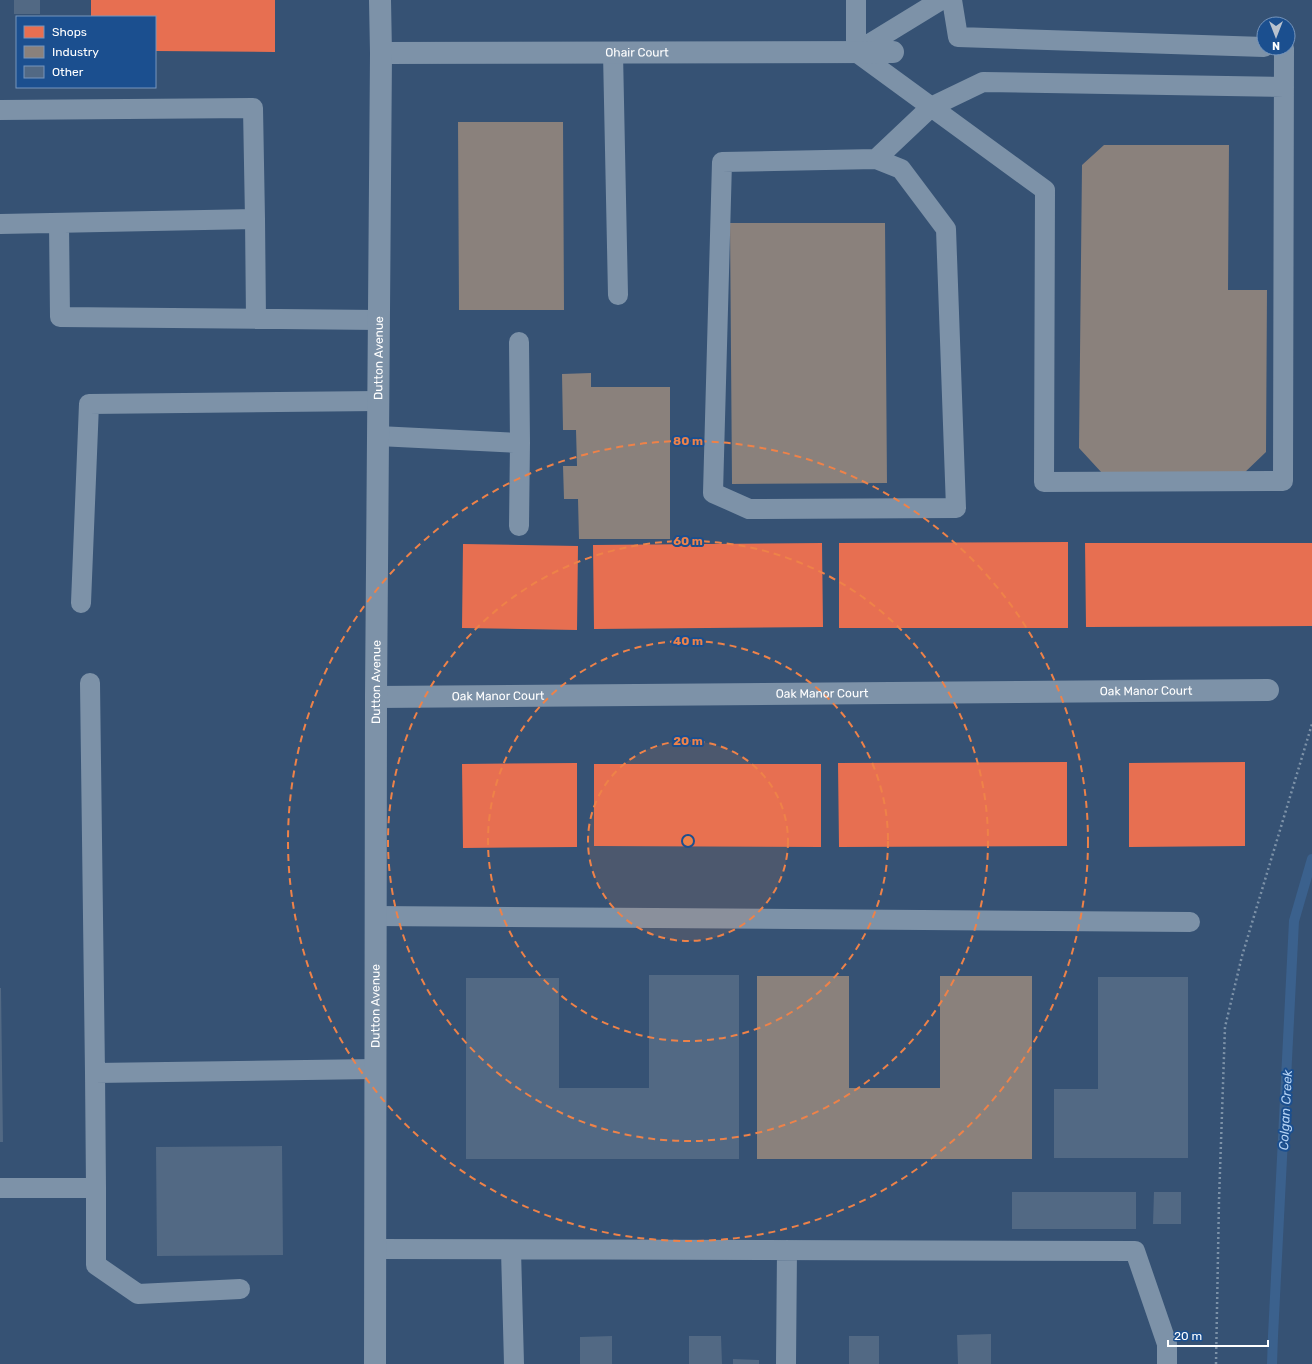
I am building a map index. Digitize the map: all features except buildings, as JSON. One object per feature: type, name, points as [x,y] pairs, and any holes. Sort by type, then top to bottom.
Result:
[{"type":"street","name":"Dutton Avenue","points":[[375,1364],[375,916],[381,53],[380,0]]},
{"type":"street","name":"Ohair Court","points":[[381,53],[893,52]]},
{"type":"street","name":"Oak Manor Court","points":[[376,696],[1268,690]]},
{"type":"lane","points":[[856,0],[856,52]]},
{"type":"lane","points":[[856,52],[941,0]]},
{"type":"lane","points":[[952,0],[958,37],[1256,46]]},
{"type":"lane","points":[[856,52],[1045,190],[1044,482],[1283,481],[1284,56]]},
{"type":"lane","points":[[613,53],[618,295]]},
{"type":"lane","points":[[876,159],[901,169],[946,229],[956,508],[749,509],[713,493],[722,162],[876,159],[931,107],[983,82],[1284,87]]},
{"type":"lane","points":[[0,110],[253,108],[256,319]]},
{"type":"lane","points":[[0,224],[255,219]]},
{"type":"lane","points":[[58,223],[60,317],[379,320]]},
{"type":"lane","points":[[519,342],[519,526]]},
{"type":"lane","points":[[81,603],[89,404],[378,401]]},
{"type":"lane","points":[[378,436],[520,443]]},
{"type":"lane","points":[[90,683],[96,1265],[138,1294],[240,1289]]},
{"type":"lane","points":[[375,916],[1190,922]]},
{"type":"lane","points":[[95,1073],[375,1069]]},
{"type":"lane","points":[[0,1188],[96,1188]]},
{"type":"lane","points":[[375,1249],[1135,1251],[1166,1344],[1167,1364]]},
{"type":"lane","points":[[511,1250],[514,1364]]},
{"type":"lane","points":[[786,1364],[787,1250]]},
{"type":"path","points":[[1216,1364],[1218,1200],[1225,1027],[1242,956],[1312,724]]},
{"type":"waterway","name":"Colgan Creek","points":[[1272,1364],[1294,921],[1312,859]]}]
